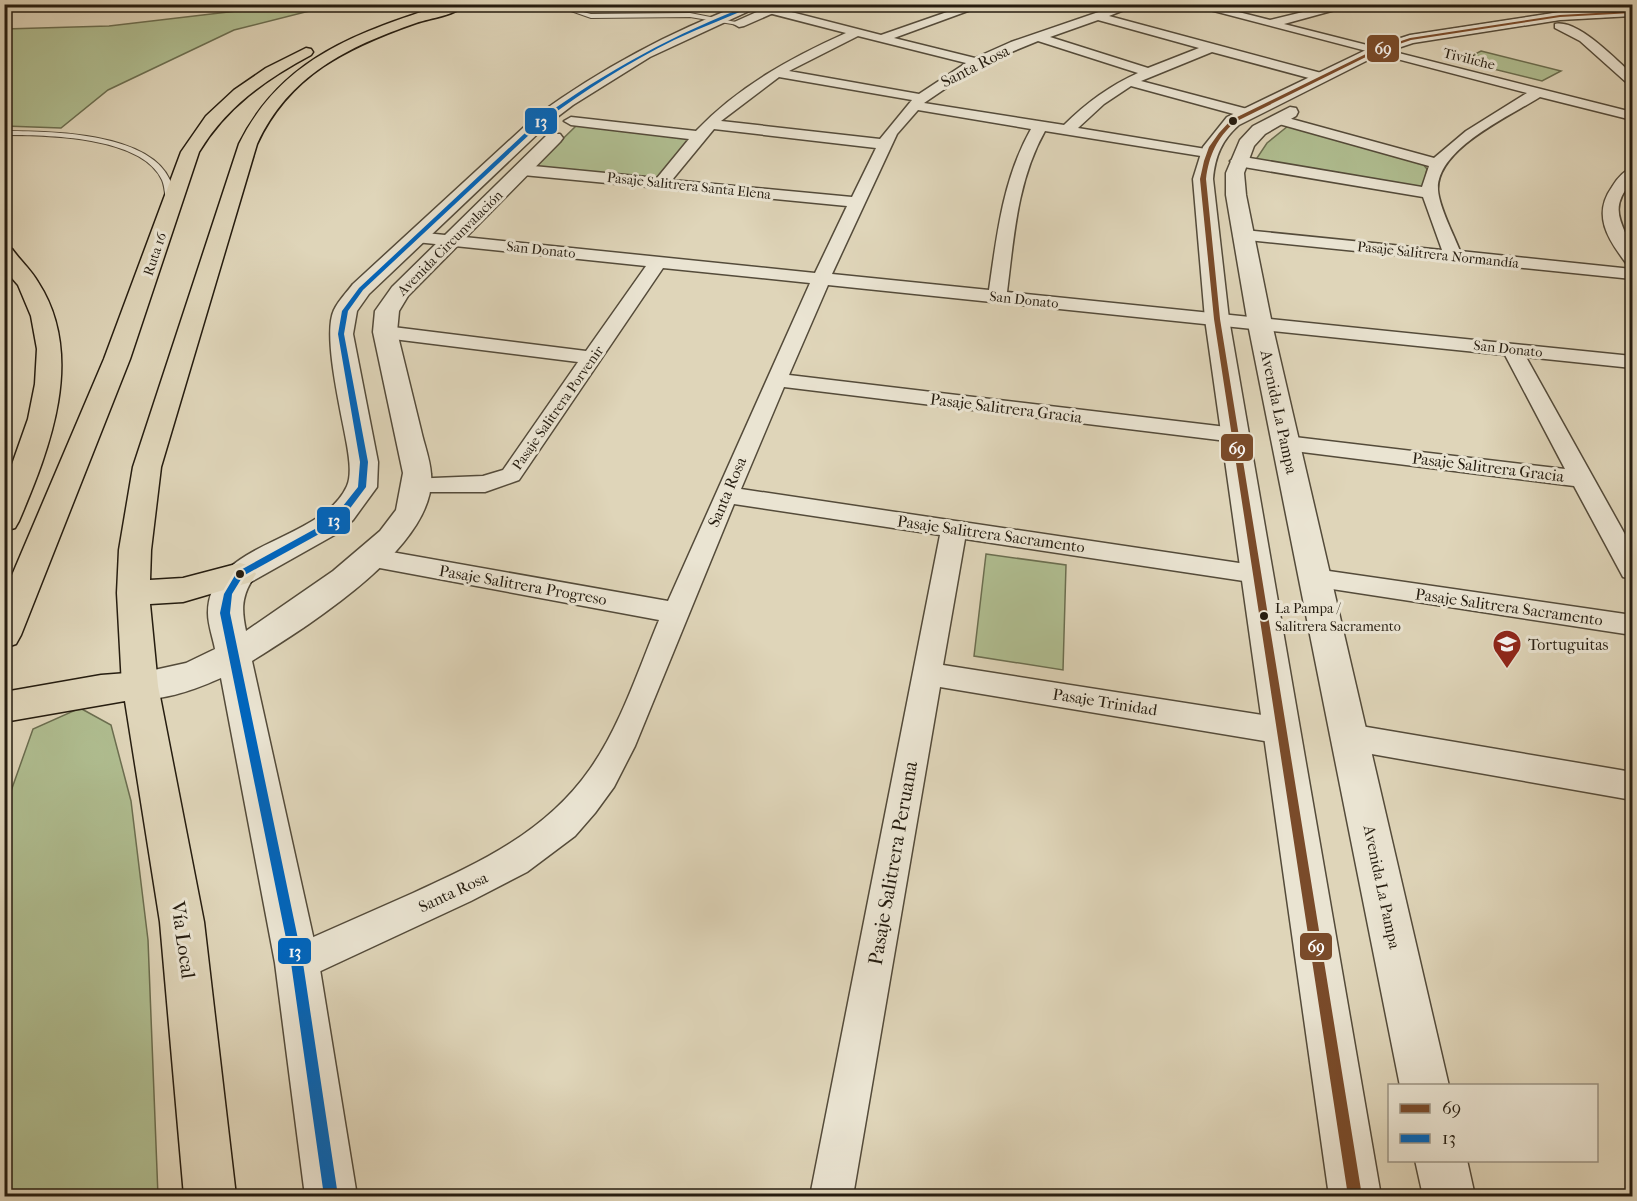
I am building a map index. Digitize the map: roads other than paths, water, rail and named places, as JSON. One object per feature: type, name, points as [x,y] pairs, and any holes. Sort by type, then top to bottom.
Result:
[{"type":"main road","name":"Ruta 16","points":[[4,635],[113,369],[182,172],[199,136],[218,111],[245,88],[277,68],[332,41],[383,22],[444,4]]},
{"type":"main road","name":"Vía Local","points":[[210,1197],[182,922],[140,686],[133,592],[138,509],[147,467],[248,144],[257,125],[287,86],[327,58],[376,34],[460,4]]},
{"type":"main road","points":[[4,254],[26,280],[37,300],[46,329],[50,363],[48,388],[37,441],[4,521]]},
{"type":"main road","points":[[133,592],[183,590],[240,574]]},
{"type":"main road","points":[[4,707],[57,696],[140,686]]},
{"type":"street","points":[[882,38],[982,4]]},
{"type":"street","name":"Santa Rosa","points":[[297,963],[510,866],[560,829],[586,803],[607,774],[726,495],[883,144],[917,102],[946,79],[976,62],[1038,37],[1134,4]]},
{"type":"street","name":"Tiviliche","points":[[1192,4],[1632,116]]},
{"type":"street","points":[[1269,24],[1352,4]]},
{"type":"street","points":[[1549,4],[1579,14]]},
{"type":"street","points":[[929,8],[950,14]]},
{"type":"street","points":[[754,11],[857,32],[976,62]]},
{"type":"street","name":"Avenida Circunvalación","points":[[140,686],[191,675],[234,655],[316,599],[384,545],[406,520],[416,495],[417,484],[415,460],[385,332],[387,311],[393,302],[571,121],[615,88],[652,65],[754,11]]},
{"type":"street","name":"Avenida Circunvalación","points":[[240,574],[327,526],[354,500],[362,487],[364,462],[340,334],[341,322],[348,305],[361,289],[542,120],[562,105],[632,60],[754,11]]},
{"type":"street","points":[[1355,1197],[1217,320],[1203,179],[1207,153],[1222,130],[1246,113],[1375,51],[1432,34],[1579,14],[1632,12]]},
{"type":"street","points":[[1098,17],[1320,77]]},
{"type":"street","points":[[1375,70],[1402,57],[1456,42],[1559,26],[1632,20]]},
{"type":"street","points":[[1559,26],[1584,38],[1632,80]]},
{"type":"street","points":[[661,183],[699,136],[743,96],[817,50],[857,32]]},
{"type":"street","points":[[1038,37],[1148,72]]},
{"type":"street","points":[[1068,130],[1091,106],[1127,81],[1211,48]]},
{"type":"street","points":[[1613,63],[1632,62]]},
{"type":"street","points":[[778,73],[1040,126],[1207,153]]},
{"type":"street","points":[[1127,81],[1246,113]]},
{"type":"street","points":[[1453,256],[1430,193],[1437,164],[1449,150],[1538,92]]},
{"type":"street","name":"Avenida La Pampa","points":[[1305,105],[1277,119],[1252,137],[1238,161],[1235,184],[1260,324],[1425,1084]]},
{"type":"street","points":[[1277,119],[1437,164]]},
{"type":"street","points":[[571,121],[699,136]]},
{"type":"street","points":[[711,124],[883,144]]},
{"type":"street","points":[[997,297],[1017,174],[1027,147],[1040,126]]},
{"type":"street","points":[[1238,161],[1430,193]]},
{"type":"street","name":"Pasaje Salitrera Santa Elena","points":[[523,170],[856,202]]},
{"type":"street","points":[[1632,173],[1614,191],[1609,210],[1615,233],[1632,259]]},
{"type":"street","name":"Pasaje Salitrera Normandía","points":[[1244,235],[1632,274]]},
{"type":"street","name":"San Donato","points":[[416,237],[1632,362]]},
{"type":"street","name":"Pasaje Salitrera Porvenir","points":[[417,484],[485,484],[511,476],[658,262]]},
{"type":"street","points":[[385,332],[594,358]]},
{"type":"street","points":[[1512,350],[1632,570]]},
{"type":"street","name":"Pasaje Salitrera Gracia","points":[[777,380],[1235,435]]},
{"type":"street","name":"Pasaje Salitrera Gracia","points":[[1286,443],[1583,478]]},
{"type":"street","name":"Pasaje Salitrera Sacramento","points":[[726,495],[1257,574]]},
{"type":"street","name":"Pasaje Salitrera Peruana","points":[[832,1197],[954,529]]},
{"type":"street","name":"Pasaje Salitrera Progreso","points":[[369,557],[676,613]]},
{"type":"street","points":[[240,574],[225,604],[297,963],[331,1197]]},
{"type":"street","name":"Pasaje Salitrera Sacramento","points":[[1315,578],[1632,625]]},
{"type":"street","name":"Pasaje Trinidad","points":[[928,674],[1282,731]]},
{"type":"street","points":[[1349,737],[1632,786]]},
{"type":"street","points":[[1441,1162],[1449,1197]]},
{"type":"lane","points":[[588,4],[574,11],[591,15],[690,15],[754,11]]},
{"type":"lane","points":[[4,133],[67,134],[132,151],[162,173],[170,191],[169,212]]},
{"type":"place","name":"La Pampa / Salitrera Sacramento","points":[[1264,616]]},
{"type":"place","name":"Tortuguitas","points":[[1507,670]]}]
